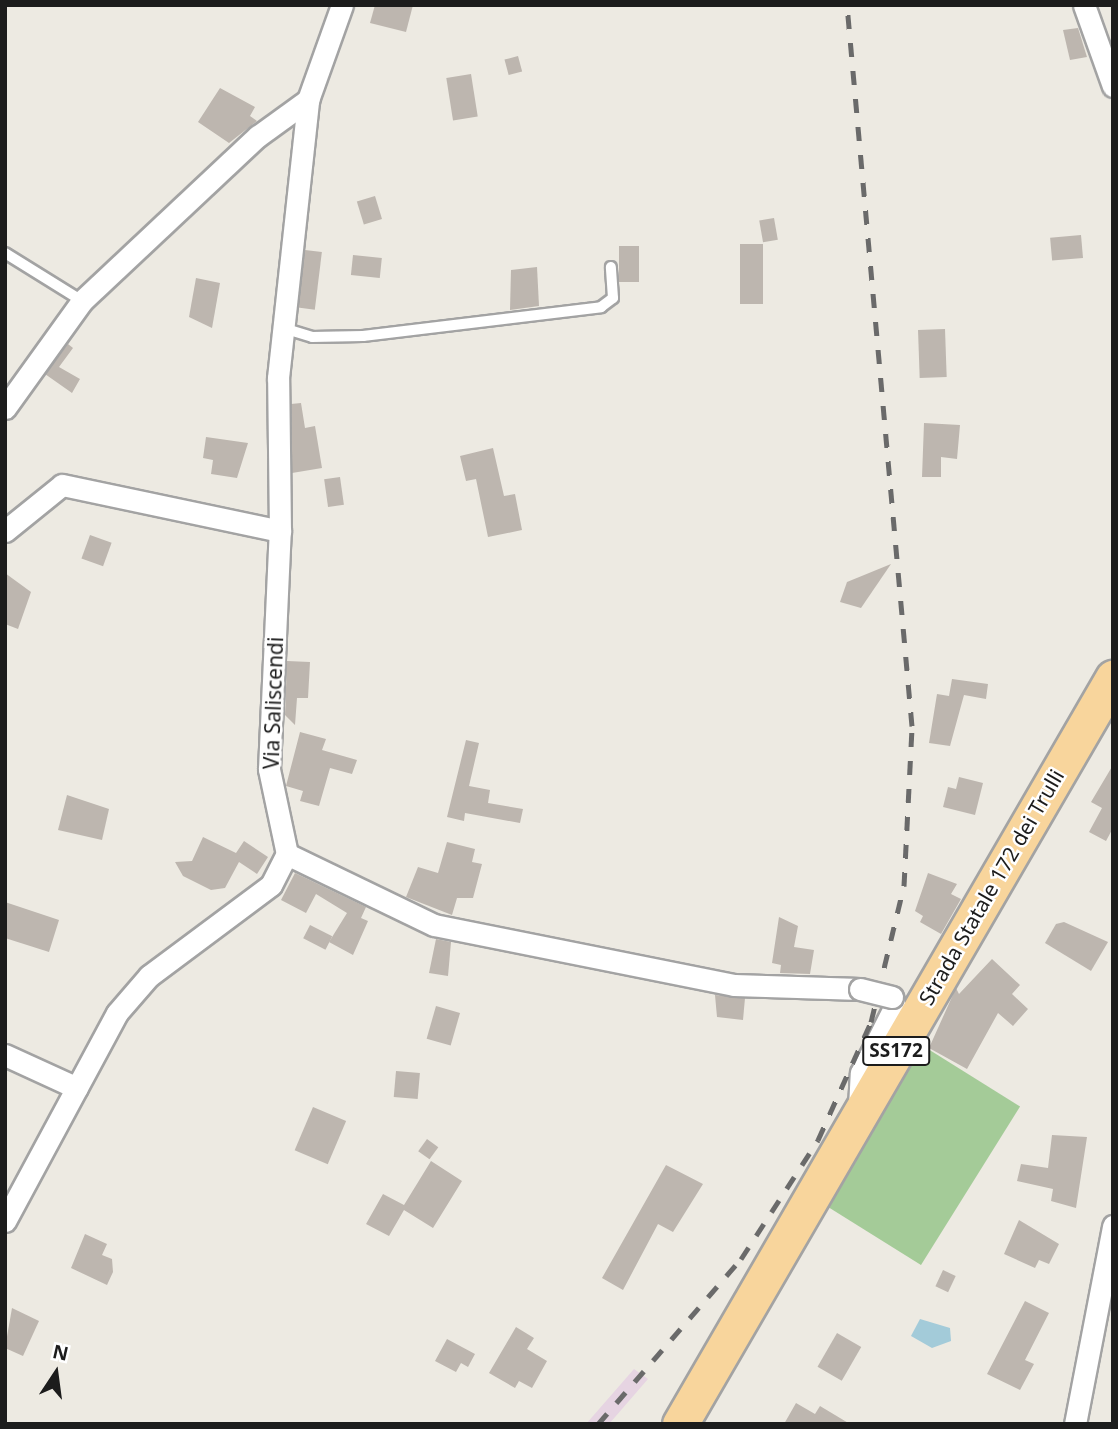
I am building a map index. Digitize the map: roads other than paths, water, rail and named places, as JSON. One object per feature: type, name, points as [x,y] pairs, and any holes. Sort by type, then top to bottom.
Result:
[{"type":"main road","name":"Strada Statale 172 dei Trulli","points":[[680,1424],[1113,678]]},
{"type":"street","name":"Via Saliscendi","points":[[287,854],[269,768],[281,531],[276,457],[283,328],[308,100],[342,5]]},
{"type":"street","points":[[1084,5],[1113,86]]},
{"type":"street","points":[[5,408],[82,301],[258,136],[308,100]]},
{"type":"street","points":[[5,531],[62,485],[281,531]]},
{"type":"street","points":[[5,1221],[117,1013],[149,976],[248,907],[271,885],[287,854],[434,925],[734,985],[860,989],[892,997],[895,1006],[861,1073],[858,1116]]},
{"type":"street","points":[[5,1055],[77,1087]]},
{"type":"street","points":[[1075,1424],[1113,1226]]},
{"type":"lane","points":[[5,253],[82,301]]},
{"type":"lane","points":[[283,328],[312,337],[363,337],[601,307],[613,298],[611,267]]},
{"type":"water","points":[[920,1319],[950,1328],[951,1341],[932,1348],[911,1336]]},
{"type":"railway","points":[[598,1424],[741,1259],[818,1140],[871,1022],[904,886],[912,726],[847,5]]}]
